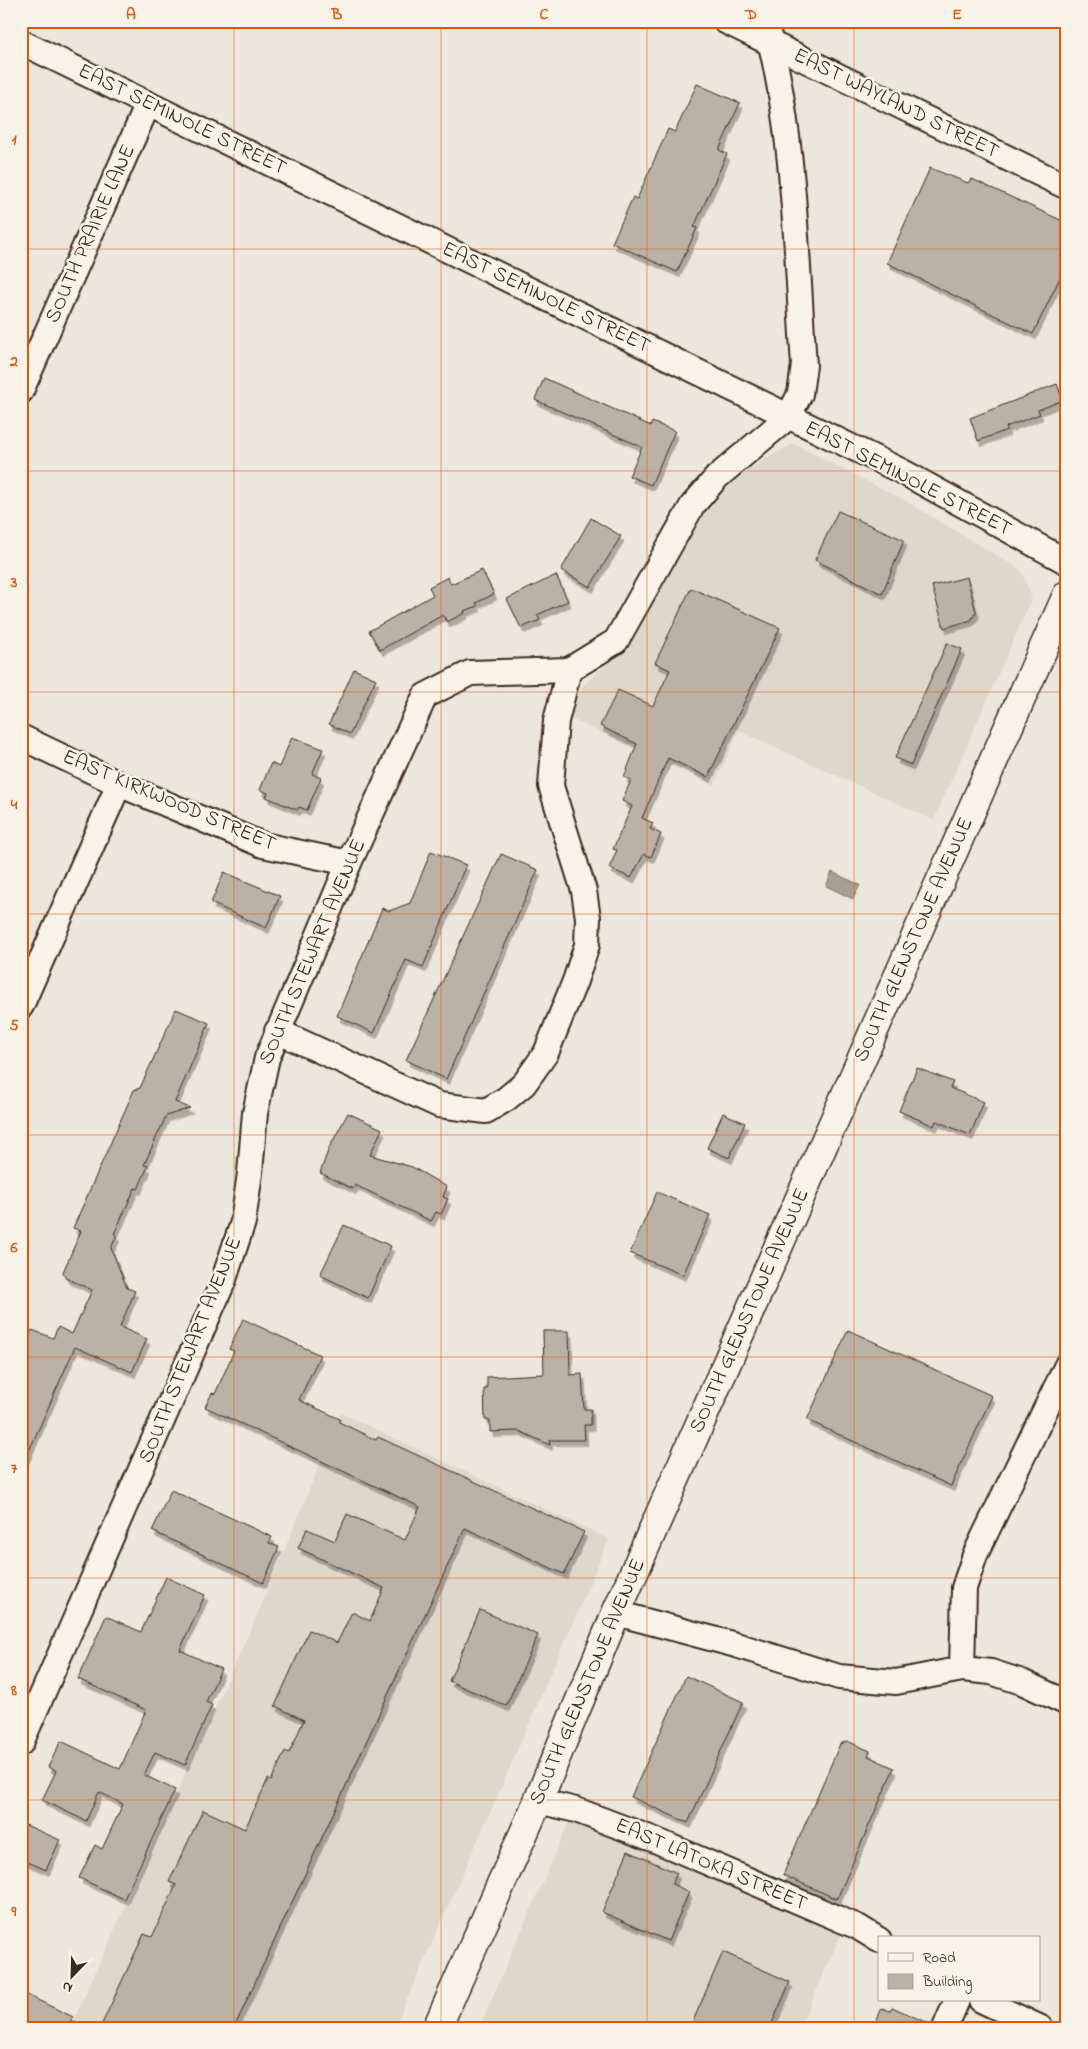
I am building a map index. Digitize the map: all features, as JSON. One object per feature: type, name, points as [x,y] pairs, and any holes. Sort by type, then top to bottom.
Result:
[{"type":"main road","name":"SOUTH GLENSTONE AVENUE","points":[[437,2028],[538,1801],[616,1613],[1067,595]]},
{"type":"street","name":"EAST WAYLAND STREET","points":[[725,21],[768,32],[1067,187]]},
{"type":"street","points":[[277,1031],[439,1105],[486,1111],[524,1084],[546,1053],[575,981],[586,945],[588,918],[584,891],[551,786],[556,721],[569,670],[616,641],[692,506],[717,477],[788,417],[800,394],[804,365],[788,143],[768,32]]},
{"type":"street","name":"EAST SEMINOLE STREET","points":[[21,42],[950,497],[1067,562]]},
{"type":"street","name":"SOUTH PRAIRIE LANE","points":[[21,391],[148,104]]},
{"type":"street","name":"SOUTH STEWART AVENUE","points":[[21,1743],[234,1255],[247,1197],[260,1084],[277,1031],[349,863],[425,696],[470,673],[569,670]]},
{"type":"street","name":"EAST KIRKWOOD STREET","points":[[21,737],[119,784],[263,845],[349,863]]},
{"type":"street","points":[[21,1006],[119,784]]},
{"type":"street","points":[[962,1669],[964,1588],[975,1555],[1067,1365]]},
{"type":"street","points":[[616,1613],[736,1645],[839,1677],[896,1682],[962,1669],[991,1672],[1022,1682],[1067,1702]]},
{"type":"street","name":"EAST LATOKA STREET","points":[[538,1801],[576,1810],[655,1840],[858,1927],[878,1939]]},
{"type":"street","points":[[945,2028],[956,2002]]},
{"type":"street","points":[[985,2002],[1041,2028]]},
{"type":"shaded area","points":[[794,444],[904,500],[1021,570],[1032,598],[934,820],[739,731],[714,785],[569,718],[582,687],[630,640],[703,516],[733,482],[766,458]]},
{"type":"shaded area","points":[[832,872],[860,885],[853,899],[826,886]]},
{"type":"shaded area","points":[[341,1413],[609,1539],[508,1772],[394,2028],[70,2028],[259,1611]]},
{"type":"shaded area","points":[[578,1801],[848,1918],[800,2028],[479,2028]]},
{"type":"building","points":[[697,84],[740,103],[719,150],[727,154],[694,227],[697,228],[677,272],[612,243],[633,197],[637,199],[668,129],[675,132]]},
{"type":"building","points":[[930,168],[968,183],[972,179],[1067,223],[1067,263],[1033,334],[887,263]]},
{"type":"building","points":[[544,378],[651,426],[652,422],[675,431],[651,485],[629,476],[642,447],[535,400]]},
{"type":"building","points":[[1057,384],[1063,400],[1038,410],[1040,414],[1006,427],[1007,430],[978,441],[970,418]]},
{"type":"building","points":[[838,511],[904,540],[882,594],[815,560]]},
{"type":"building","points":[[591,518],[621,536],[590,587],[561,570]]},
{"type":"building","points":[[482,570],[494,594],[476,603],[478,606],[464,611],[465,613],[447,622],[443,615],[380,650],[369,631],[433,595],[429,587],[448,577],[451,584]]},
{"type":"building","points":[[556,575],[568,601],[537,615],[540,620],[521,628],[507,599]]},
{"type":"building","points":[[967,577],[976,612],[971,620],[944,628],[932,586]]},
{"type":"building","points":[[691,588],[780,628],[708,777],[668,758],[642,818],[653,823],[650,829],[661,834],[651,857],[644,854],[631,878],[609,868],[617,850],[613,849],[632,806],[622,801],[631,780],[624,777],[637,744],[600,726],[618,690],[653,706],[670,670],[655,663]]},
{"type":"building","points":[[947,643],[962,649],[911,765],[895,758]]},
{"type":"building","points":[[354,669],[376,679],[350,734],[329,724]]},
{"type":"building","points":[[292,737],[323,749],[312,774],[321,778],[307,810],[299,807],[297,810],[266,797],[268,793],[260,790],[271,763],[279,767]]},
{"type":"building","points":[[431,851],[466,865],[423,967],[406,960],[374,1033],[337,1016],[382,908],[389,911],[410,903]]},
{"type":"building","points":[[501,854],[538,870],[446,1079],[406,1060]]},
{"type":"building","points":[[224,872],[280,896],[266,928],[211,903]]},
{"type":"building","points":[[176,1009],[209,1023],[175,1102],[190,1108],[166,1116],[144,1165],[148,1166],[138,1189],[135,1188],[114,1234],[117,1235],[111,1248],[127,1288],[135,1291],[120,1327],[147,1339],[132,1372],[75,1347],[21,1469],[21,1353],[32,1330],[53,1338],[58,1327],[72,1334],[92,1290],[66,1278],[63,1272],[81,1231],[73,1228],[134,1090],[140,1088]]},
{"type":"building","points":[[917,1068],[953,1082],[950,1088],[984,1102],[970,1135],[936,1121],[934,1126],[899,1111]]},
{"type":"building","points":[[348,1113],[382,1129],[370,1155],[412,1167],[447,1187],[443,1197],[448,1199],[441,1214],[436,1212],[431,1221],[355,1185],[353,1189],[320,1173],[329,1148]]},
{"type":"building","points":[[723,1113],[745,1123],[729,1158],[707,1148]]},
{"type":"building","points":[[657,1192],[710,1215],[683,1275],[630,1253]]},
{"type":"building","points":[[344,1225],[391,1246],[368,1298],[320,1275]]},
{"type":"building","points":[[243,1319],[320,1355],[299,1400],[340,1419],[339,1422],[376,1440],[378,1437],[584,1532],[564,1574],[465,1528],[234,2028],[100,2028],[144,1934],[152,1937],[176,1885],[169,1882],[203,1810],[245,1829],[268,1779],[271,1781],[285,1751],[289,1753],[304,1720],[275,1706],[309,1630],[337,1643],[352,1612],[370,1621],[384,1588],[298,1548],[307,1529],[335,1541],[347,1514],[405,1540],[420,1507],[205,1407],[212,1393],[215,1394],[234,1351],[229,1349]]},
{"type":"building","points":[[848,1330],[992,1396],[951,1486],[807,1420]]},
{"type":"building","points":[[543,1331],[569,1331],[570,1375],[582,1374],[584,1409],[591,1409],[591,1425],[584,1425],[585,1440],[549,1440],[550,1445],[519,1431],[490,1432],[490,1420],[485,1420],[484,1389],[487,1389],[487,1377],[544,1374]]},
{"type":"building","points":[[171,1490],[272,1537],[269,1543],[279,1547],[263,1583],[152,1531]]},
{"type":"building","points":[[166,1577],[205,1595],[180,1650],[221,1669],[206,1702],[212,1705],[185,1765],[155,1752],[144,1775],[175,1790],[124,1899],[79,1878],[95,1845],[102,1849],[123,1804],[99,1792],[86,1821],[42,1800],[56,1771],[48,1767],[61,1741],[120,1769],[146,1710],[78,1679],[106,1616],[141,1632]]},
{"type":"building","points":[[480,1610],[538,1635],[506,1706],[449,1681]]},
{"type":"building","points":[[686,1676],[743,1702],[688,1823],[631,1797]]},
{"type":"building","points":[[847,1741],[870,1751],[868,1756],[894,1768],[837,1899],[783,1875],[840,1744]]},
{"type":"building","points":[[21,1823],[60,1840],[46,1870],[21,1859]]},
{"type":"building","points":[[628,1851],[677,1873],[672,1884],[689,1892],[668,1941],[602,1912]]},
{"type":"building","points":[[723,1952],[790,1982],[770,2028],[690,2028]]},
{"type":"building","points":[[21,1992],[73,2017],[68,2028],[21,2028]]},
{"type":"building","points":[[892,2007],[932,2025],[932,2028],[873,2028],[882,2008],[890,2011]]}]
